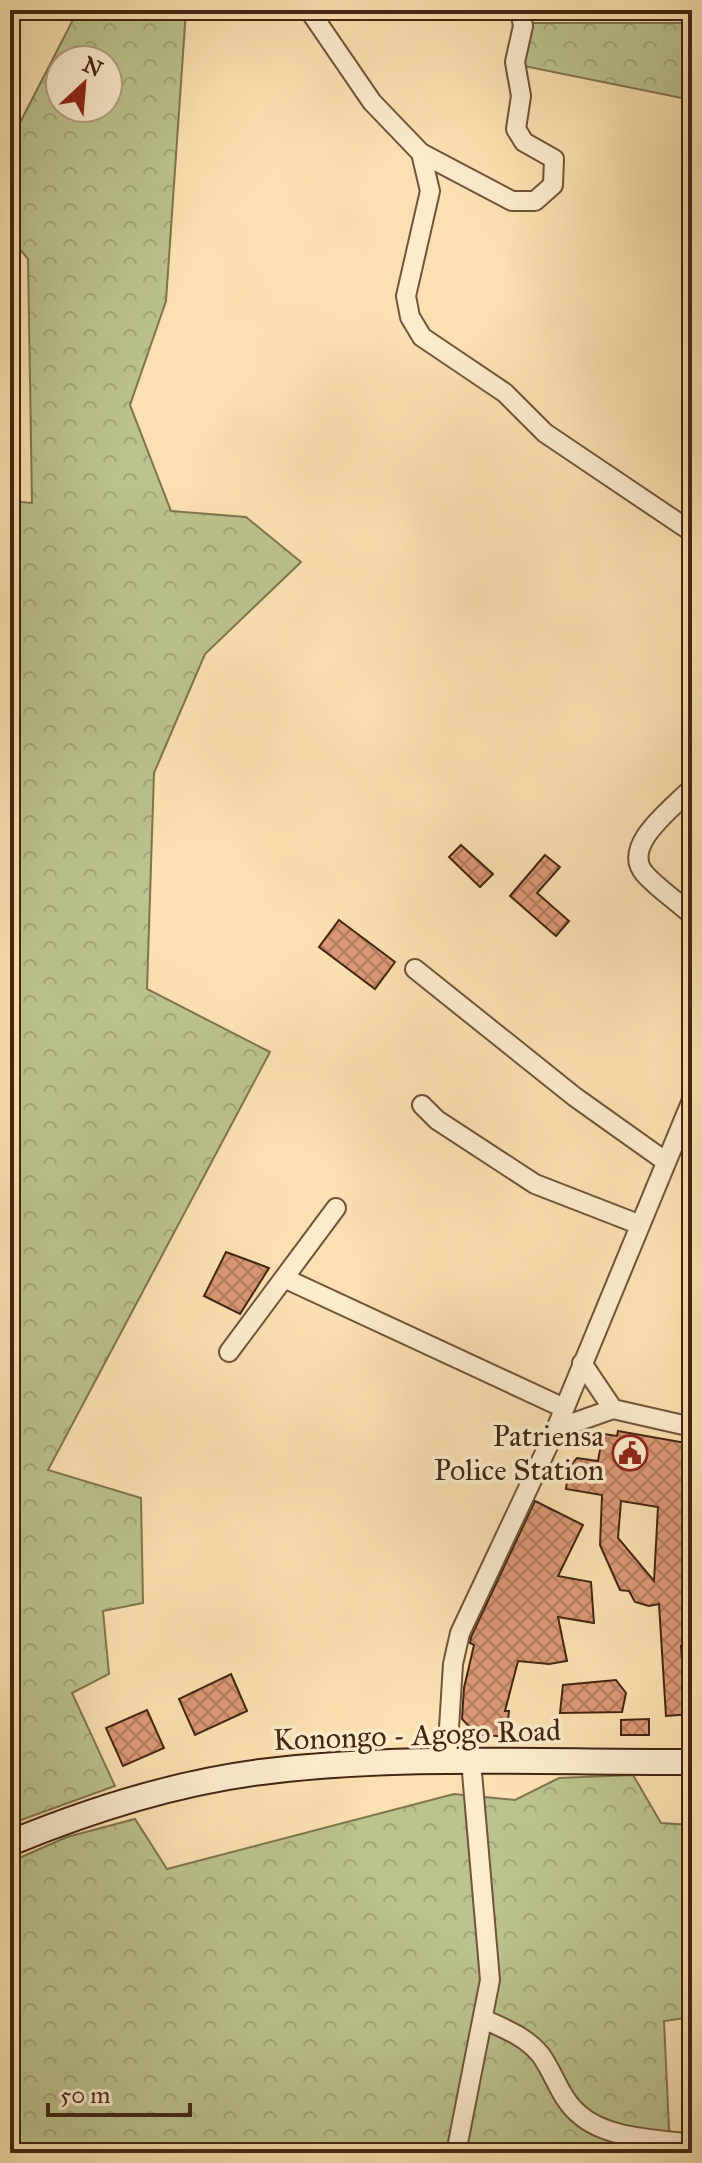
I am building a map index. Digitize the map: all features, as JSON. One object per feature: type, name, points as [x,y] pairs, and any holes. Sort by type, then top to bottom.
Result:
[{"type":"main road","name":"Konongo - Agogo Road","points":[[10,1843],[61,1822],[160,1792],[258,1772],[343,1764],[459,1760],[692,1762]]},
{"type":"street","points":[[309,10],[372,102],[421,153],[512,201],[535,201],[546,195],[553,185],[554,159],[524,142],[516,129],[521,96],[515,55],[523,26],[520,10]]},
{"type":"street","points":[[421,153],[430,191],[406,296],[410,317],[422,337],[505,393],[545,433],[692,532]]},
{"type":"street","points":[[692,788],[641,840],[638,857],[642,871],[692,915]]},
{"type":"street","points":[[415,969],[575,1097],[665,1161]]},
{"type":"street","points":[[456,2153],[471,2064],[490,1980],[487,1925],[459,1760],[453,1664],[460,1633],[556,1429],[638,1224],[692,1100]]},
{"type":"street","points":[[422,1105],[437,1120],[535,1184],[638,1224]]},
{"type":"street","points":[[229,1352],[336,1208]]},
{"type":"street","points":[[284,1278],[564,1408]]},
{"type":"street","points":[[582,1363],[613,1409]]},
{"type":"street","points":[[556,1429],[613,1409],[692,1427]]},
{"type":"street","points":[[483,2019],[525,2039],[558,2090],[581,2117],[616,2132],[692,2144]]},
{"type":"green space","points":[[78,10],[186,10],[166,301],[130,405],[171,511],[246,517],[301,562],[205,654],[154,773],[147,989],[270,1052],[48,1470],[141,1498],[143,1603],[103,1611],[109,1674],[72,1693],[115,1786],[10,1824],[10,501],[32,503],[28,259],[10,237],[10,142],[44,76],[44,124],[124,124],[124,44],[60,44]]},
{"type":"green space","points":[[692,20],[692,151],[683,152],[682,98],[524,66],[531,23],[684,23]]},
{"type":"green space","points":[[633,1775],[661,1823],[692,1825],[692,2017],[664,2021],[669,2129],[680,2153],[10,2153],[10,1862],[67,1837],[135,1819],[167,1869],[454,1794],[515,1800],[559,1778]]},
{"type":"building","points":[[461,845],[493,874],[480,887],[449,857]]},
{"type":"building","points":[[545,855],[560,867],[537,893],[569,921],[556,936],[510,896]]},
{"type":"building","points":[[339,920],[395,962],[375,989],[319,947]]},
{"type":"building","points":[[226,1252],[269,1268],[240,1314],[204,1296]]},
{"type":"building","points":[[618,1431],[692,1444],[692,1545],[689,1545],[692,1646],[681,1646],[684,1689],[692,1688],[692,1714],[666,1716],[659,1604],[649,1606],[635,1602],[629,1591],[620,1590],[600,1545],[602,1495],[566,1489],[569,1467],[577,1458],[598,1461],[603,1434],[617,1436]],"holes":[[[621,1501],[658,1507],[654,1581],[618,1538]]]},
{"type":"building","points":[[535,1501],[583,1525],[558,1576],[591,1582],[594,1623],[558,1617],[567,1661],[549,1664],[518,1661],[505,1711],[509,1711],[506,1737],[476,1734],[462,1719],[464,1688],[474,1645],[470,1643],[471,1637]]},
{"type":"building","points":[[231,1674],[247,1711],[195,1735],[179,1699]]},
{"type":"building","points":[[616,1680],[626,1693],[622,1712],[560,1713],[563,1685]]},
{"type":"building","points":[[147,1710],[164,1748],[123,1766],[106,1728]]},
{"type":"building","points":[[649,1719],[649,1735],[621,1735],[621,1720]]},
{"type":"place","name":"Patriensa Police Station","points":[[630,1453]]}]
